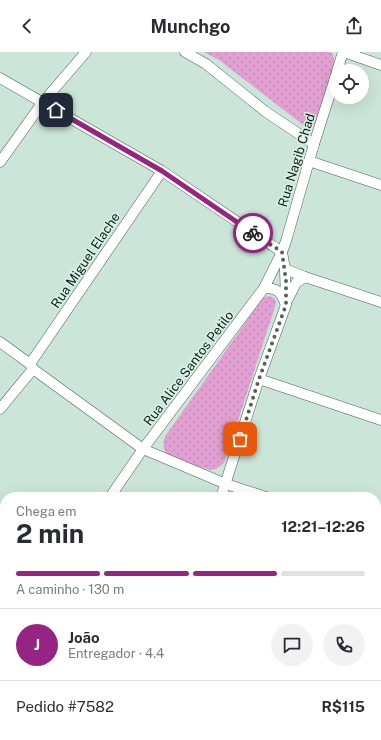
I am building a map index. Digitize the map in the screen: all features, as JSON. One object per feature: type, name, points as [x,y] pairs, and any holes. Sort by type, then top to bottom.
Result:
[{"type":"street","points":[[0,162],[43,102],[86,52]]},
{"type":"street","points":[[185,52],[206,64],[266,112],[314,144]]},
{"type":"street","points":[[340,64],[344,52],[381,65]]},
{"type":"street","points":[[0,78],[162,171],[282,252],[285,269],[286,305]]},
{"type":"street","name":"Rua Nagib Chad","points":[[282,252],[329,96]]},
{"type":"street","points":[[309,161],[381,185]]},
{"type":"street","name":"Rua Miguel Elache","points":[[0,408],[31,366],[162,171]]},
{"type":"street","name":"Rua Alice Santos Petilo","points":[[113,492],[143,449],[264,288],[282,252]]},
{"type":"street","points":[[285,269],[381,302]]},
{"type":"street","points":[[223,492],[259,379],[291,291],[296,283],[305,277]]},
{"type":"street","points":[[264,288],[273,288],[279,291],[286,305]]},
{"type":"street","points":[[0,342],[143,449],[226,484],[251,492]]},
{"type":"street","points":[[259,379],[381,420]]},
{"type":"shaded area","points":[[204,52],[330,52],[333,54],[335,64],[329,64],[329,82],[315,124],[311,127],[306,127],[219,60]]},
{"type":"shaded area","points":[[268,296],[274,298],[276,304],[224,463],[216,469],[210,470],[169,456],[163,446],[166,435],[263,298]]},
{"type":"way so far","points":[[240,439],[259,379],[286,305],[286,281],[282,252],[253,233]]},
{"type":"route","points":[[56,110],[162,171],[253,233]]}]
